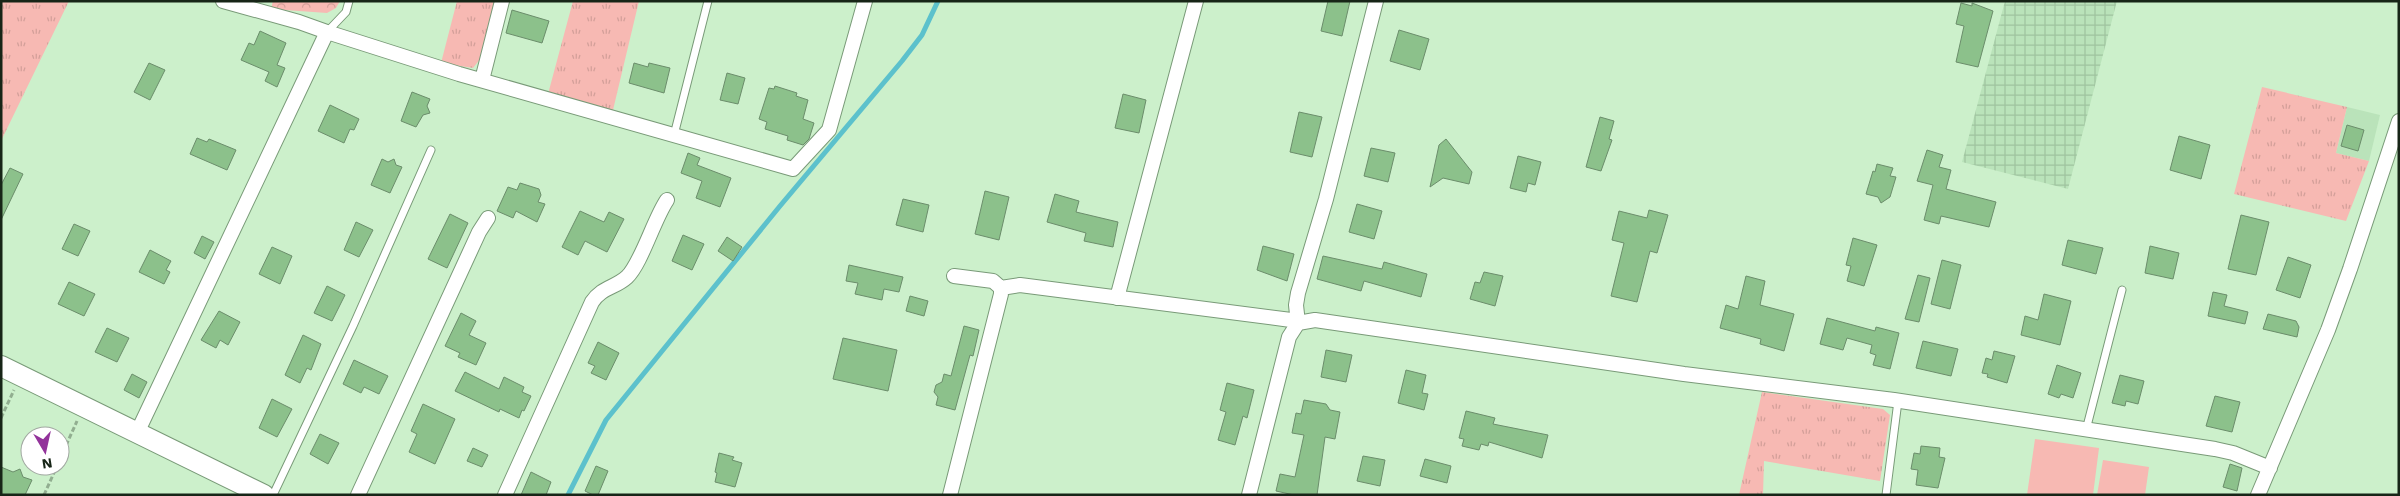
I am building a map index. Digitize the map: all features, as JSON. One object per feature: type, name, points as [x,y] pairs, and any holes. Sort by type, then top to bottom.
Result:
[{"type":"street","points":[[223,1],[299,22],[482,80],[793,170],[830,130],[865,1]]},
{"type":"street","points":[[482,80],[502,1]]},
{"type":"street","points":[[1117,298],[1196,1]]},
{"type":"street","points":[[1249,495],[1286,347],[1293,329],[1298,323],[1296,305],[1298,293],[1326,199],[1376,1]]},
{"type":"street","points":[[137,433],[327,32]]},
{"type":"street","points":[[2258,495],[2314,365],[2350,269],[2399,121]]},
{"type":"street","points":[[505,495],[592,302],[599,292],[627,277],[635,265],[659,212],[667,200]]},
{"type":"street","points":[[358,495],[479,232],[488,218]]},
{"type":"street","points":[[954,276],[993,281],[1001,288]]},
{"type":"street","points":[[1001,288],[1020,285],[1298,323],[1315,320],[1684,374],[1898,401],[2234,453],[2270,468]]},
{"type":"street","points":[[950,495],[1001,288]]},
{"type":"street","points":[[1,366],[264,495]]},
{"type":"lane","points":[[327,32],[346,12],[349,1]]},
{"type":"lane","points":[[674,135],[708,1]]},
{"type":"lane","points":[[273,495],[353,326],[431,150]]},
{"type":"lane","points":[[2086,430],[2122,290]]},
{"type":"lane","points":[[1886,495],[1898,401]]},
{"type":"path","points":[[1,418],[21,376]]},
{"type":"path","points":[[70,437],[84,407]]},
{"type":"path","points":[[44,495],[53,476]]},
{"type":"shaded area","points":[[2005,1],[2117,1],[2068,189],[1962,162]]},
{"type":"shaded area","points":[[2347,107],[2380,115],[2369,161],[2336,153]]},
{"type":"green space","points":[[1,1],[69,1],[1,141]]},
{"type":"green space","points":[[273,1],[340,1],[336,8],[327,13],[271,9]]},
{"type":"green space","points":[[457,1],[495,1],[481,58],[473,68],[441,63]]},
{"type":"green space","points":[[573,1],[639,1],[613,110],[548,94]]},
{"type":"green space","points":[[2262,87],[2347,107],[2336,153],[2369,161],[2346,221],[2234,194]]},
{"type":"green space","points":[[1762,392],[1883,409],[1890,415],[1880,481],[1764,461],[1763,495],[1739,495]]},
{"type":"green space","points":[[2035,439],[2099,448],[2093,495],[2027,495]]},
{"type":"green space","points":[[2103,460],[2149,467],[2145,495],[2097,495]]},
{"type":"building","points":[[1328,1],[1350,1],[1342,36],[1321,31]]},
{"type":"building","points":[[1961,3],[1972,6],[1972,3],[1993,11],[1978,67],[1956,62],[1964,26],[1956,24]]},
{"type":"building","points":[[512,10],[549,21],[542,43],[506,33]]},
{"type":"building","points":[[1399,30],[1429,39],[1420,70],[1390,61]]},
{"type":"building","points":[[260,31],[286,43],[277,65],[285,68],[277,87],[265,81],[269,72],[241,60],[249,43],[254,45]]},
{"type":"building","points":[[149,63],[165,70],[150,100],[134,92]]},
{"type":"building","points":[[634,63],[648,67],[649,63],[670,68],[664,93],[629,83]]},
{"type":"building","points":[[727,73],[745,78],[738,104],[720,100]]},
{"type":"building","points":[[775,86],[797,93],[796,96],[808,100],[803,119],[814,123],[809,139],[803,145],[787,140],[788,136],[765,129],[767,122],[759,119],[769,88],[774,89]]},
{"type":"building","points":[[412,92],[430,99],[427,106],[430,113],[423,115],[416,127],[401,121]]},
{"type":"building","points":[[1123,94],[1146,100],[1139,133],[1115,128]]},
{"type":"building","points":[[330,105],[359,119],[354,130],[350,129],[344,143],[318,131]]},
{"type":"building","points":[[1299,112],[1322,117],[1312,157],[1290,152]]},
{"type":"building","points":[[1600,117],[1614,121],[1609,139],[1612,140],[1601,171],[1586,167]]},
{"type":"building","points":[[2347,125],[2364,130],[2358,151],[2341,146]]},
{"type":"building","points":[[2179,136],[2210,145],[2201,179],[2170,170]]},
{"type":"building","points":[[197,138],[207,142],[209,139],[236,150],[227,170],[190,154]]},
{"type":"building","points":[[1446,139],[1472,172],[1469,184],[1443,178],[1430,187],[1439,145]]},
{"type":"building","points":[[1371,148],[1395,153],[1388,182],[1364,176]]},
{"type":"building","points":[[1927,150],[1943,155],[1939,167],[1951,170],[1946,189],[1996,202],[1989,227],[1941,216],[1939,224],[1924,220],[1933,185],[1917,181]]},
{"type":"building","points":[[688,153],[700,158],[697,165],[731,178],[720,207],[696,198],[702,181],[681,173]]},
{"type":"building","points":[[1518,156],[1541,162],[1535,185],[1528,183],[1526,192],[1510,188]]},
{"type":"building","points":[[382,159],[388,162],[394,159],[396,165],[402,167],[390,193],[371,185]]},
{"type":"building","points":[[1877,164],[1893,168],[1890,176],[1896,177],[1890,197],[1881,203],[1878,197],[1866,194]]},
{"type":"building","points":[[10,168],[23,174],[1,220],[1,185]]},
{"type":"building","points":[[520,183],[539,189],[541,195],[538,202],[545,204],[537,222],[516,211],[513,218],[497,211],[508,187],[517,190]]},
{"type":"building","points":[[985,191],[1009,197],[999,240],[975,234]]},
{"type":"building","points":[[1055,194],[1079,201],[1076,212],[1118,222],[1113,247],[1084,241],[1086,233],[1047,222]]},
{"type":"building","points":[[903,199],[929,205],[923,232],[896,225]]},
{"type":"building","points":[[1357,204],[1382,211],[1374,239],[1349,232]]},
{"type":"building","points":[[1649,210],[1668,215],[1657,253],[1650,251],[1637,302],[1611,296],[1624,243],[1612,240],[1619,211],[1647,218]]},
{"type":"building","points":[[580,211],[604,222],[609,212],[624,219],[607,252],[585,241],[578,255],[562,247]]},
{"type":"building","points":[[450,214],[468,223],[447,268],[428,259]]},
{"type":"building","points":[[2241,215],[2269,222],[2256,275],[2228,269]]},
{"type":"building","points":[[356,222],[373,230],[359,257],[344,250]]},
{"type":"building","points":[[74,224],[90,231],[78,256],[62,249]]},
{"type":"building","points":[[683,235],[704,244],[692,270],[672,261]]},
{"type":"building","points":[[202,236],[214,242],[205,259],[194,253]]},
{"type":"building","points":[[727,237],[742,247],[733,261],[718,251]]},
{"type":"building","points":[[1853,238],[1877,245],[1864,286],[1847,281],[1851,266],[1846,265]]},
{"type":"building","points":[[2068,240],[2103,248],[2096,274],[2062,265]]},
{"type":"building","points":[[1263,246],[1294,254],[1287,281],[1257,270]]},
{"type":"building","points":[[2150,246],[2179,253],[2173,279],[2145,273]]},
{"type":"building","points":[[272,247],[292,256],[280,284],[259,274]]},
{"type":"building","points":[[150,250],[171,261],[166,270],[170,272],[164,284],[139,272]]},
{"type":"building","points":[[1323,256],[1382,269],[1384,262],[1427,274],[1421,297],[1364,281],[1361,291],[1317,279]]},
{"type":"building","points":[[2288,257],[2311,265],[2300,298],[2276,290]]},
{"type":"building","points":[[1942,260],[1961,265],[1950,309],[1931,304]]},
{"type":"building","points":[[849,265],[903,277],[899,292],[884,289],[882,300],[855,294],[858,283],[846,281]]},
{"type":"building","points":[[1484,272],[1503,276],[1495,306],[1470,299],[1475,282],[1480,283]]},
{"type":"building","points":[[1918,275],[1930,278],[1919,322],[1905,319]]},
{"type":"building","points":[[1746,276],[1765,281],[1760,305],[1794,314],[1784,351],[1760,344],[1761,339],[1720,328],[1726,305],[1738,309]]},
{"type":"building","points":[[69,282],[95,294],[84,316],[58,304]]},
{"type":"building","points":[[327,286],[345,295],[332,321],[314,313]]},
{"type":"building","points":[[2213,292],[2227,295],[2224,306],[2248,312],[2245,324],[2208,316]]},
{"type":"building","points":[[2044,294],[2071,301],[2060,345],[2021,335],[2025,316],[2038,320]]},
{"type":"building","points":[[910,296],[928,301],[924,316],[906,311]]},
{"type":"building","points":[[219,311],[240,322],[228,345],[220,340],[216,348],[201,340]]},
{"type":"building","points":[[461,313],[476,321],[469,335],[486,343],[476,365],[458,357],[460,353],[445,346]]},
{"type":"building","points":[[2268,314],[2296,321],[2299,327],[2297,337],[2263,329]]},
{"type":"building","points":[[1827,318],[1875,331],[1876,327],[1899,333],[1890,369],[1873,365],[1876,355],[1870,353],[1872,345],[1847,338],[1843,350],[1820,344]]},
{"type":"building","points":[[964,326],[979,330],[973,356],[970,355],[955,410],[936,405],[938,397],[934,392],[936,385],[942,382],[944,374],[951,376]]},
{"type":"building","points":[[107,328],[129,338],[117,362],[95,352]]},
{"type":"building","points":[[303,335],[321,344],[311,370],[307,368],[300,383],[285,375]]},
{"type":"building","points":[[843,338],[897,350],[888,391],[833,379]]},
{"type":"building","points":[[1923,341],[1958,349],[1951,376],[1916,368]]},
{"type":"building","points":[[598,342],[619,353],[606,380],[591,373],[595,366],[588,363]]},
{"type":"building","points":[[1326,350],[1352,355],[1346,382],[1321,377]]},
{"type":"building","points":[[1994,351],[2015,356],[2007,383],[1987,377],[1988,374],[1982,373],[1986,358],[1992,360]]},
{"type":"building","points":[[354,360],[388,376],[379,394],[364,387],[361,393],[343,384]]},
{"type":"building","points":[[2057,365],[2081,373],[2073,398],[2061,394],[2059,398],[2048,394]]},
{"type":"building","points":[[1406,370],[1426,375],[1422,393],[1428,394],[1424,410],[1398,403]]},
{"type":"building","points":[[465,372],[499,389],[504,377],[524,387],[522,392],[531,396],[519,418],[500,409],[499,412],[455,391]]},
{"type":"building","points":[[132,374],[147,382],[139,398],[124,390]]},
{"type":"building","points":[[2120,375],[2144,381],[2138,404],[2126,401],[2125,406],[2112,403]]},
{"type":"building","points":[[1227,383],[1254,390],[1247,418],[1243,416],[1235,445],[1218,440],[1226,412],[1220,410]]},
{"type":"building","points":[[2215,396],[2240,402],[2232,432],[2206,426]]},
{"type":"building","points":[[272,399],[292,409],[277,437],[259,428]]},
{"type":"building","points":[[1304,400],[1326,404],[1330,410],[1340,412],[1335,439],[1325,437],[1317,495],[1294,495],[1276,491],[1280,474],[1295,477],[1304,435],[1292,433],[1296,413],[1301,414]]},
{"type":"building","points":[[423,404],[455,419],[435,464],[409,452],[417,434],[411,431]]},
{"type":"building","points":[[1466,411],[1495,418],[1493,424],[1548,435],[1542,458],[1489,442],[1488,446],[1481,444],[1479,450],[1462,446],[1464,439],[1459,438]]},
{"type":"building","points":[[320,434],[339,443],[328,464],[310,454]]},
{"type":"building","points":[[1921,446],[1940,448],[1939,457],[1945,458],[1938,488],[1916,485],[1918,470],[1911,469],[1914,453],[1920,454]]},
{"type":"building","points":[[473,448],[488,455],[482,467],[467,461]]},
{"type":"building","points":[[719,453],[734,457],[732,460],[742,463],[735,487],[715,482]]},
{"type":"building","points":[[1363,456],[1385,460],[1380,486],[1357,481]]},
{"type":"building","points":[[1425,459],[1451,466],[1447,483],[1420,476]]},
{"type":"building","points":[[2230,464],[2242,468],[2237,491],[2223,487]]},
{"type":"building","points":[[596,466],[608,471],[598,495],[593,495],[585,491]]},
{"type":"building","points":[[1,467],[13,472],[20,469],[20,476],[32,480],[25,495],[1,495]]},
{"type":"building","points":[[531,472],[551,482],[546,495],[521,495]]},
{"type":"waterway","points":[[568,495],[606,420],[780,206],[902,61],[922,35],[938,1]]}]
